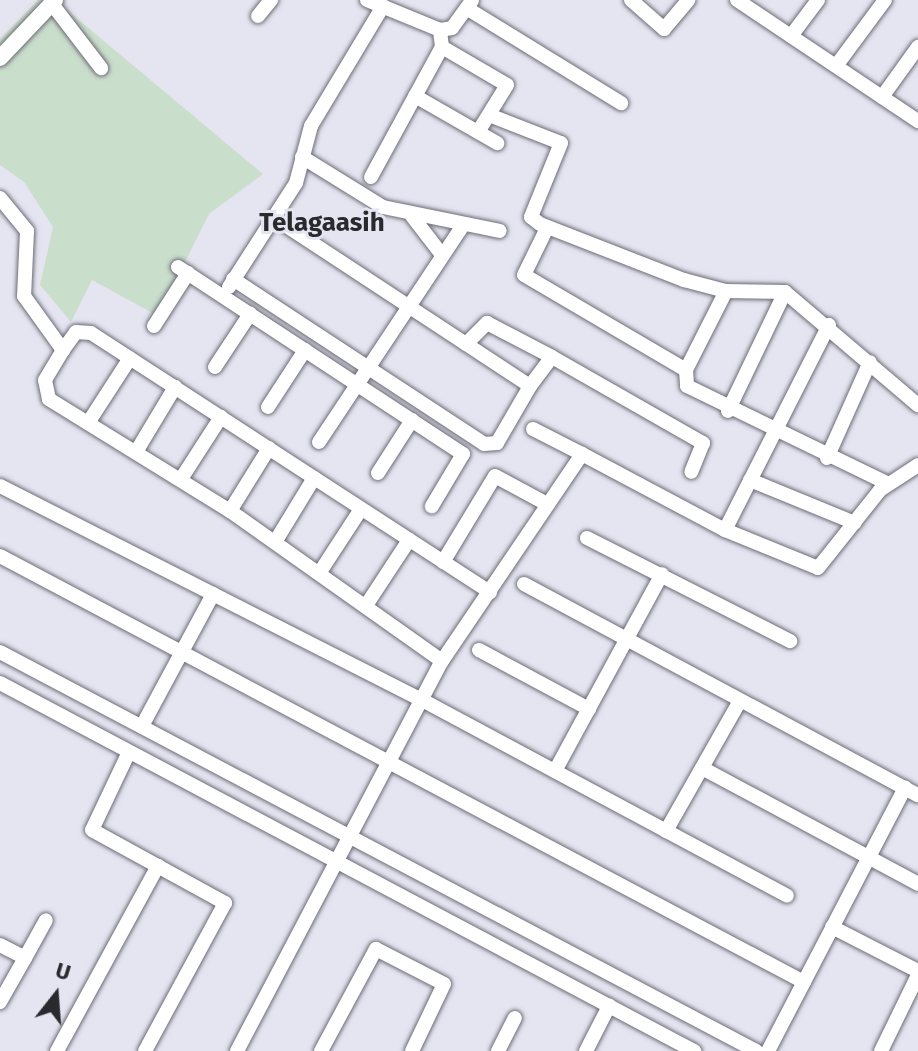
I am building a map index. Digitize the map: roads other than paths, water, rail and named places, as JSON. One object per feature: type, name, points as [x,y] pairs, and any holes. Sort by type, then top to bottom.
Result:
[{"type":"street","points":[[258,16],[271,0]]},
{"type":"street","points":[[367,0],[440,30],[452,28],[470,4],[621,103]]},
{"type":"street","points":[[631,0],[664,29],[688,0]]},
{"type":"street","points":[[791,36],[818,0]]},
{"type":"street","points":[[836,66],[885,0]]},
{"type":"street","points":[[0,58],[54,2],[101,68]]},
{"type":"street","points":[[745,2],[918,121]]},
{"type":"street","points":[[223,296],[274,218],[302,157],[311,126],[383,6]]},
{"type":"street","points":[[371,177],[442,47],[440,30]]},
{"type":"street","points":[[442,47],[507,85],[478,132]]},
{"type":"street","points":[[882,97],[918,47]]},
{"type":"street","points":[[415,96],[497,143]]},
{"type":"street","points":[[489,115],[561,143],[531,217],[547,228],[726,291],[785,292],[829,325],[918,405]]},
{"type":"street","points":[[302,157],[359,194],[412,216],[462,227],[500,231]]},
{"type":"street","points":[[0,198],[27,231],[24,296],[63,350]]},
{"type":"street","points":[[412,216],[442,255]]},
{"type":"street","points":[[274,218],[530,386]]},
{"type":"street","points":[[319,442],[462,227]]},
{"type":"street","points":[[547,228],[524,275],[686,370]]},
{"type":"street","points":[[154,326],[183,270],[464,455],[432,506]]},
{"type":"street","points":[[233,279],[488,445],[497,443],[530,386],[552,357]]},
{"type":"street","points":[[726,291],[686,370],[687,386],[774,434],[887,483]]},
{"type":"street","points":[[728,411],[785,292]]},
{"type":"street","points":[[215,367],[250,314]]},
{"type":"street","points":[[466,344],[487,323],[552,357],[703,443],[691,472]]},
{"type":"street","points":[[725,530],[829,325]]},
{"type":"street","points":[[442,661],[367,604],[230,511],[43,393],[63,350],[83,331],[130,358],[490,592]]},
{"type":"street","points":[[268,407],[305,350]]},
{"type":"street","points":[[88,423],[130,358]]},
{"type":"street","points":[[827,458],[870,362]]},
{"type":"street","points":[[136,452],[175,387]]},
{"type":"street","points":[[181,479],[221,417]]},
{"type":"street","points":[[378,473],[412,420]]},
{"type":"street","points":[[533,429],[725,530],[818,568],[887,483],[918,465]]},
{"type":"street","points":[[230,511],[269,448]]},
{"type":"street","points":[[237,1051],[340,862],[442,661],[582,454]]},
{"type":"street","points":[[443,562],[495,476],[547,504]]},
{"type":"street","points":[[275,542],[314,478]]},
{"type":"street","points":[[750,480],[855,523]]},
{"type":"street","points":[[0,486],[422,700],[787,896]]},
{"type":"street","points":[[320,572],[361,509]]},
{"type":"street","points":[[587,538],[790,641]]},
{"type":"street","points":[[367,604],[409,540]]},
{"type":"street","points":[[0,556],[391,760],[804,982]]},
{"type":"street","points":[[555,771],[662,574]]},
{"type":"street","points":[[524,584],[911,792],[868,858],[768,1051]]},
{"type":"street","points":[[142,726],[213,594]]},
{"type":"street","points":[[479,650],[589,709]]},
{"type":"street","points":[[0,652],[756,1051]]},
{"type":"street","points":[[0,683],[694,1051]]},
{"type":"street","points":[[666,831],[740,701]]},
{"type":"street","points":[[129,752],[91,828],[225,903],[145,1051]]},
{"type":"street","points":[[702,768],[918,884]]},
{"type":"street","points":[[57,1051],[158,866]]},
{"type":"street","points":[[0,1002],[46,920]]},
{"type":"street","points":[[832,927],[918,973],[881,1051]]},
{"type":"street","points":[[0,945],[25,958]]},
{"type":"street","points":[[321,1051],[376,949],[444,984],[412,1051]]},
{"type":"street","points":[[586,1051],[609,1006]]},
{"type":"street","points":[[498,1051],[515,1018]]},
{"type":"district","name":"Telagaasih","points":[[322,223]]}]
